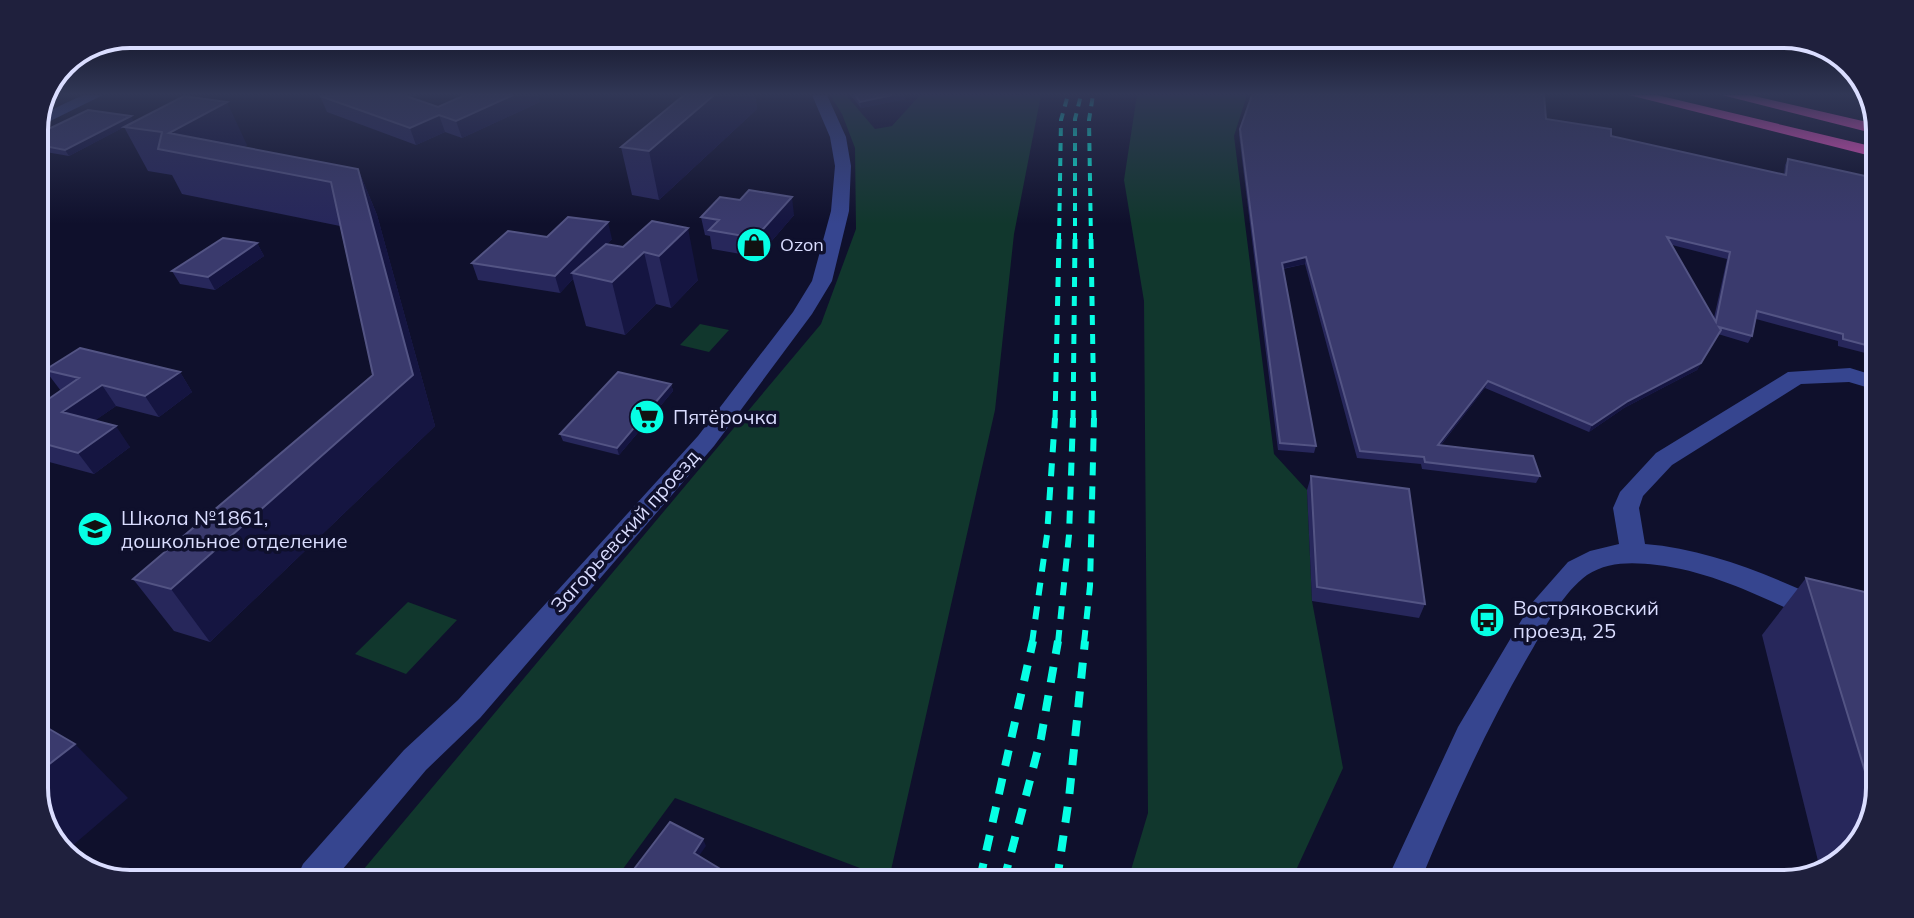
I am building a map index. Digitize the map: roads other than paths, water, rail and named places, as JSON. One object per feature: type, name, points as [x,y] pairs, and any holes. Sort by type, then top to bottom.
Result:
[{"type":"highway","points":[[1815,138],[1866,150]]},
{"type":"street","name":"Загорьевский проезд","points":[[320,870],[415,760],[469,709],[706,441],[802,314],[822,281],[840,211],[843,166],[838,138]]},
{"type":"street","points":[[1631,540],[1626,508],[1632,492],[1664,459],[1796,377],[1850,375],[1866,380]]},
{"type":"street","points":[[1631,540],[1866,630]]},
{"type":"street","points":[[1408,870],[1438,797],[1542,608],[1569,576],[1631,540]]},
{"type":"railway","points":[[1059,241],[1061,138]]},
{"type":"railway","points":[[1075,138],[1075,239]]},
{"type":"railway","points":[[1089,138],[1091,241]]},
{"type":"railway","points":[[1055,420],[1059,239]]},
{"type":"railway","points":[[1073,420],[1075,239]]},
{"type":"railway","points":[[1091,239],[1094,419]]},
{"type":"railway","points":[[1032,643],[1047,535],[1055,418]]},
{"type":"railway","points":[[1058,643],[1069,535],[1073,418]]},
{"type":"railway","points":[[1084,643],[1090,586],[1094,419]]},
{"type":"railway","points":[[982,870],[1033,641]]},
{"type":"railway","points":[[1007,870],[1041,738],[1058,641]]},
{"type":"railway","points":[[1058,870],[1085,641]]},
{"type":"place","name":"Ozon","points":[[754,245]]},
{"type":"place","name":"Пятёрочка","points":[[647,417]]},
{"type":"place","name":"Школа №1861, дошкольное отделение","points":[[95,529]]},
{"type":"place","name":"Востряковский проезд, 25","points":[[1487,620]]}]
